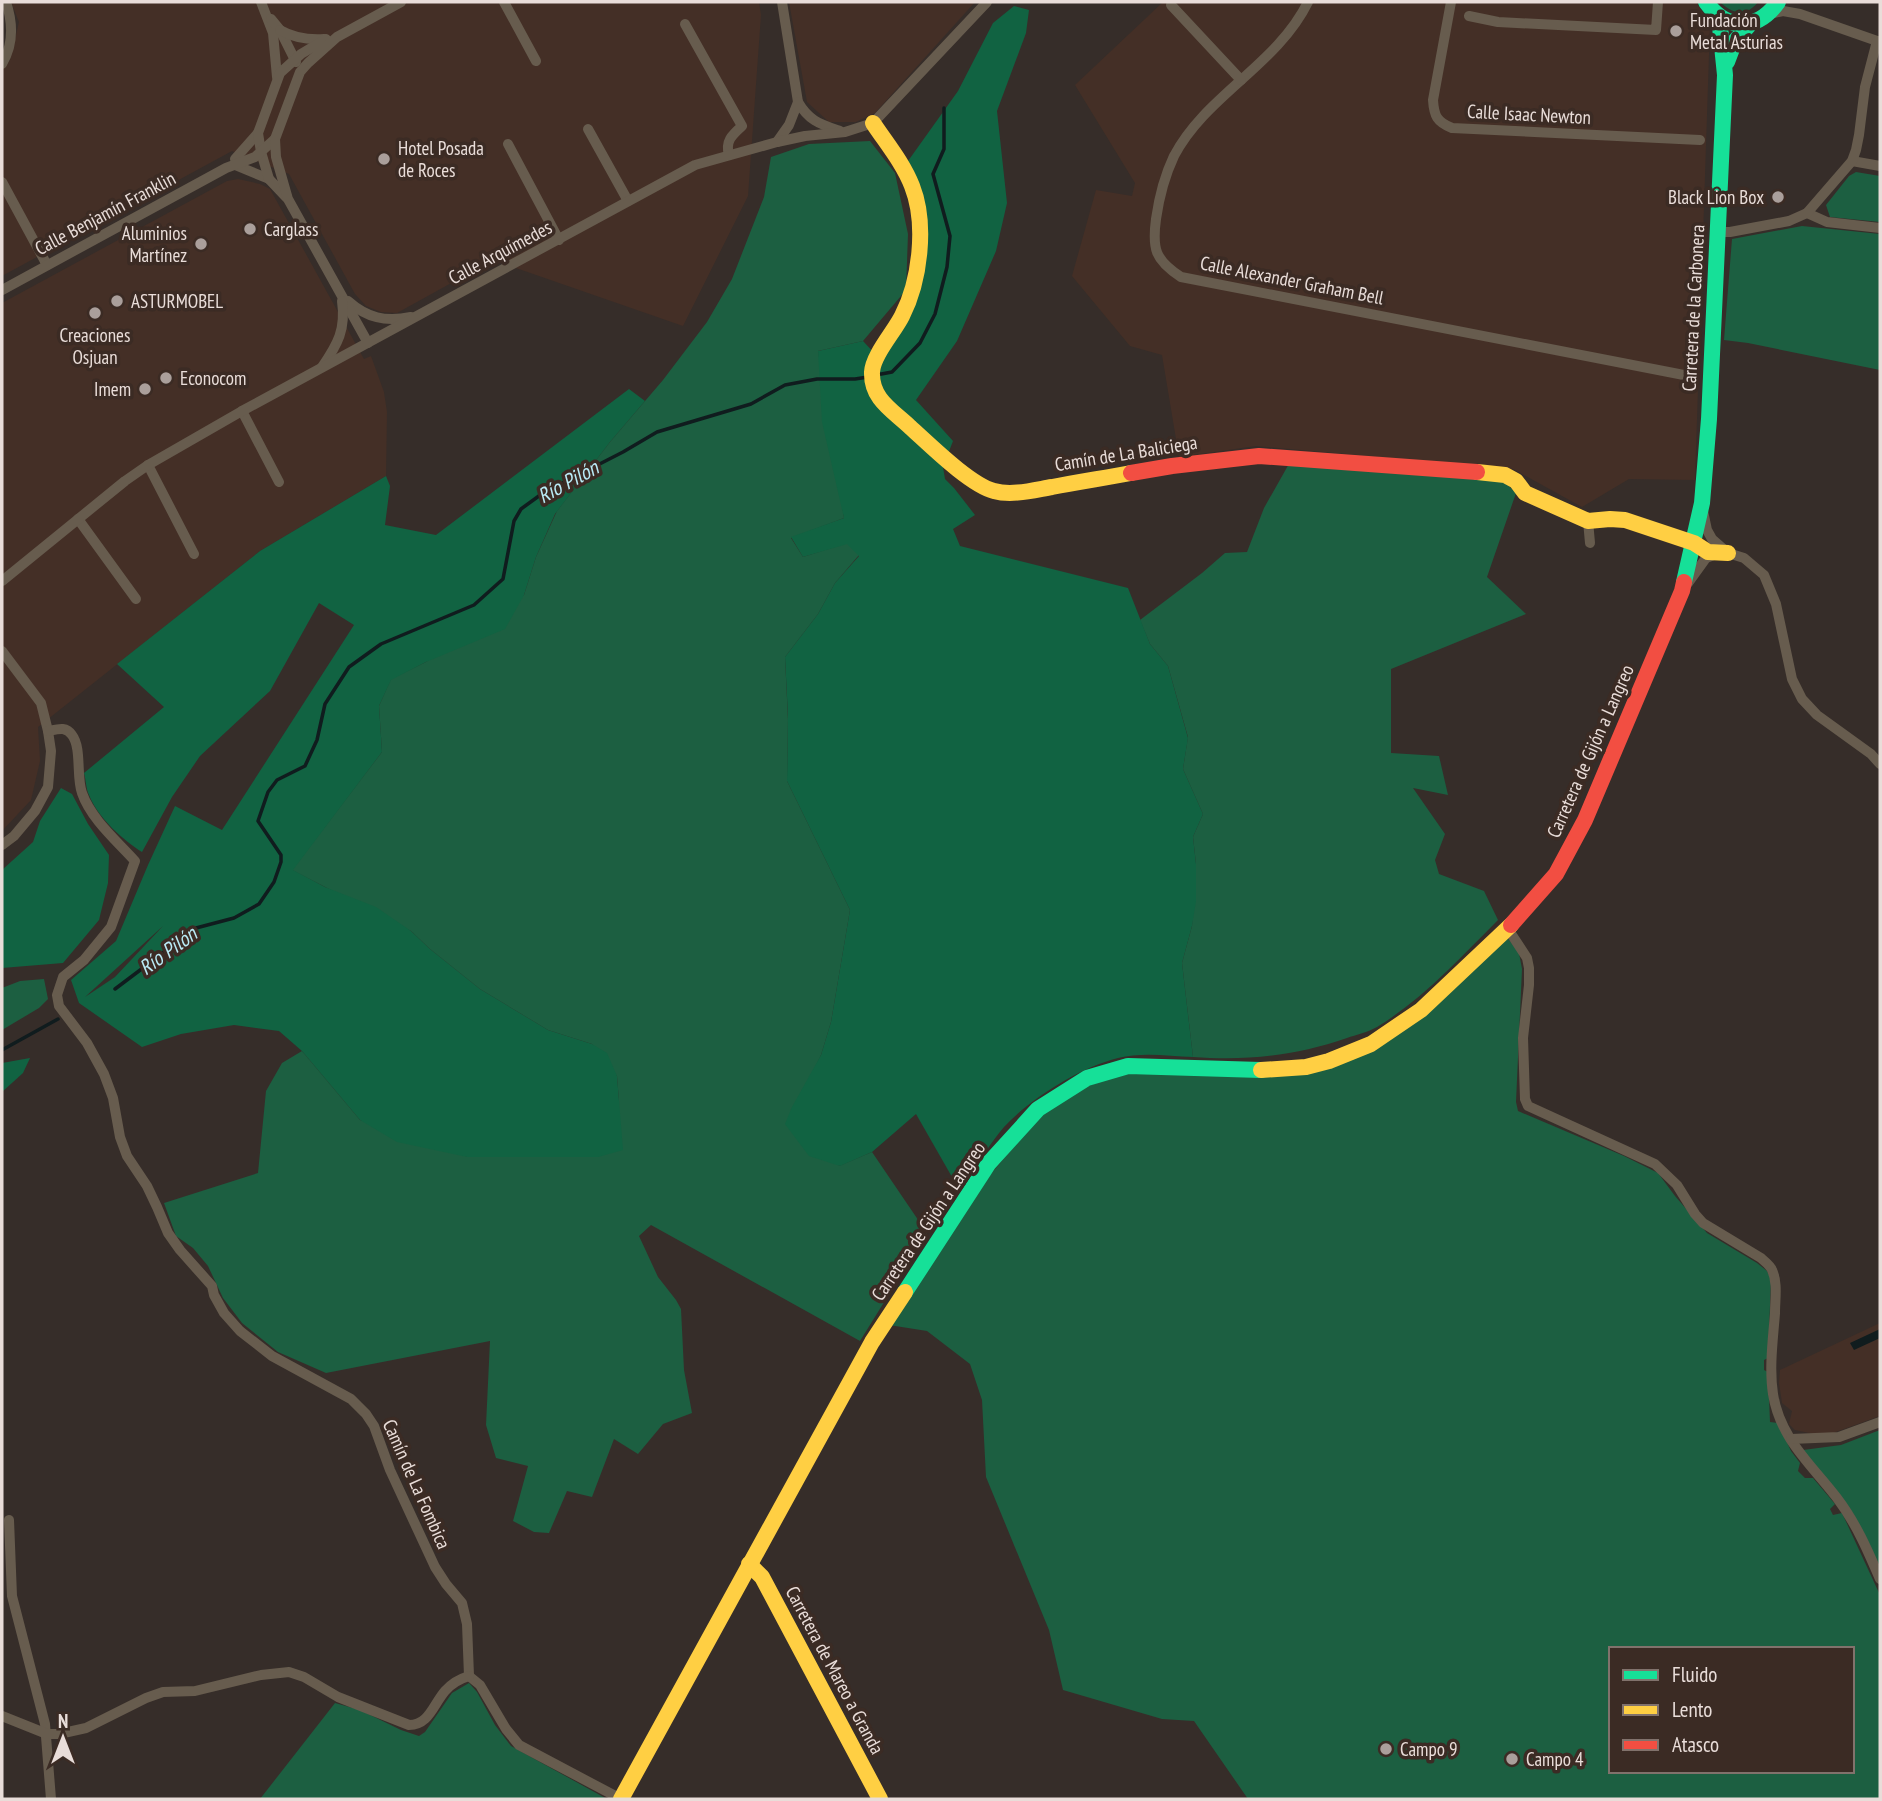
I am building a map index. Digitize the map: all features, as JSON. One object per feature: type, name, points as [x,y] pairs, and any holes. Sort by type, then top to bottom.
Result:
[{"type":"street","points":[[2,64],[10,47],[12,33],[6,2]]},
{"type":"street","points":[[261,2],[295,58],[300,72]]},
{"type":"street","points":[[269,179],[258,133],[277,78],[286,65],[401,2]]},
{"type":"street","points":[[504,2],[536,61]]},
{"type":"street","points":[[782,2],[798,102],[816,123],[845,132]]},
{"type":"street","name":"Calle Arquímedes","points":[[2,581],[124,481],[148,465],[242,411],[695,165],[777,142],[845,132],[873,123],[987,2]]},
{"type":"street","name":"Calle Alexander Graham Bell","points":[[1308,2],[1286,37],[1207,112],[1190,131],[1174,157],[1158,202],[1153,237],[1156,253],[1168,269],[1181,277],[1689,376]]},
{"type":"street","name":"Calle Isaac Newton","points":[[1451,2],[1433,100],[1434,112],[1441,124],[1452,128],[1700,140]]},
{"type":"street","points":[[1469,16],[1498,22],[1656,30],[1658,2]]},
{"type":"street","points":[[1706,2],[1719,17],[1734,24],[1750,24]]},
{"type":"street","points":[[1171,5],[1241,80]]},
{"type":"street","points":[[1717,232],[1789,221],[1807,213],[1852,161],[1859,135],[1865,87],[1879,41],[1800,14],[1773,8],[1741,32],[1731,46],[1725,75]]},
{"type":"street","points":[[1719,17],[1725,75]]},
{"type":"street","points":[[685,24],[742,126],[730,137],[727,147],[729,155]]},
{"type":"street","points":[[277,31],[309,40],[332,38]]},
{"type":"street","points":[[277,31],[277,78]]},
{"type":"street","points":[[332,38],[300,72],[275,139],[276,157],[288,199],[368,343]]},
{"type":"street","points":[[295,58],[308,63]]},
{"type":"street","name":"Carretera de la Carbonera","points":[[1694,543],[1702,503],[1709,419],[1725,75]]},
{"type":"street","points":[[777,142],[789,125],[798,102]]},
{"type":"street","name":"Camín de La Baliciega","points":[[873,123],[911,182],[919,210],[915,286],[897,324],[877,356],[872,368],[873,386],[878,398],[936,451],[985,488],[996,492],[1020,492],[1172,466],[1259,456],[1493,472],[1516,481],[1525,493],[1588,521],[1625,520],[1694,543],[1708,552],[1721,551]]},
{"type":"street","points":[[588,129],[628,201]]},
{"type":"street","name":"Calle Benjamín Franklin","points":[[232,164],[258,133]]},
{"type":"street","name":"Calle Benjamín Franklin","points":[[2,290],[232,164],[255,157],[275,139]]},
{"type":"street","points":[[508,144],[559,240]]},
{"type":"street","points":[[261,152],[270,157],[284,184]]},
{"type":"street","points":[[1852,161],[1880,166]]},
{"type":"street","points":[[232,164],[269,179],[288,199]]},
{"type":"street","points":[[2,182],[47,265]]},
{"type":"street","points":[[1807,213],[1828,222],[1880,228]]},
{"type":"street","points":[[341,295],[370,317],[398,320],[419,316]]},
{"type":"street","points":[[321,369],[335,349],[342,329],[341,295]]},
{"type":"street","points":[[242,411],[279,482]]},
{"type":"street","points":[[148,465],[194,554]]},
{"type":"street","points":[[1702,503],[1707,530],[1721,551],[1744,558],[1764,575],[1776,604],[1792,678],[1801,699],[1816,715],[1871,754],[1880,764]]},
{"type":"street","points":[[78,519],[136,599]]},
{"type":"street","points":[[1588,521],[1590,542]]},
{"type":"street","name":"Carretera de Gijón a Langreo","points":[[621,1799],[872,1342],[989,1163],[1038,1109],[1087,1078],[1128,1066],[1250,1071],[1306,1067],[1371,1044],[1421,1010],[1508,929],[1556,874],[1585,820],[1682,591],[1694,543]]},
{"type":"street","points":[[1682,591],[1706,558],[1721,551]]},
{"type":"street","name":"Calle Arquímedes","points":[[2,572],[28,558]]},
{"type":"street","points":[[2,651],[41,703],[51,751],[48,787],[35,811],[14,836],[2,845]]},
{"type":"street","name":"Camín de La Fombica","points":[[48,730],[62,728],[71,732],[75,740],[81,791],[86,803],[135,861],[111,927],[84,960],[63,977],[57,995],[59,1006],[104,1074],[113,1098],[120,1137],[127,1156],[146,1186],[168,1233],[212,1286],[224,1313],[240,1331],[272,1356],[351,1399],[374,1426],[390,1470],[435,1567],[462,1603],[467,1624],[469,1676]]},
{"type":"street","points":[[1508,929],[1527,958],[1529,968],[1523,1038],[1525,1100],[1528,1107],[1655,1164],[1677,1185],[1703,1223],[1769,1265],[1776,1290],[1773,1394],[1780,1417],[1797,1451],[1850,1517],[1880,1579]]},
{"type":"street","points":[[1791,1439],[1839,1437],[1880,1422]]},
{"type":"street","points":[[9,1520],[12,1596],[46,1724],[51,1799]]},
{"type":"street","name":"Carretera de Mareo a Granda","points":[[749,1564],[762,1577],[880,1799]]},
{"type":"street","points":[[2,1716],[47,1734],[59,1734],[86,1728],[163,1692],[195,1691],[261,1675],[289,1672],[348,1701],[408,1725],[418,1725],[424,1721],[450,1686],[469,1676],[480,1685],[506,1729],[519,1745],[621,1799]]},
{"type":"shaded area","points":[[11,2],[759,2],[761,15],[748,196],[683,326],[493,260],[397,313],[381,312],[366,306],[355,294],[289,174],[232,151],[2,276],[2,70],[10,60],[19,22]]},
{"type":"shaded area","points":[[789,2],[975,2],[875,113],[856,122],[829,122],[807,102]]},
{"type":"shaded area","points":[[1163,2],[1696,2],[1710,24],[1695,480],[1629,479],[1582,507],[1513,469],[1256,446],[1179,457],[1162,355],[1130,346],[1072,276],[1096,190],[1132,196],[1135,183],[1075,85]]},
{"type":"shaded area","points":[[238,179],[270,189],[364,359],[371,356],[384,392],[387,412],[386,476],[260,551],[38,727],[40,761],[31,800],[2,831],[2,303],[227,181]]},
{"type":"shaded area","points":[[1880,1323],[1880,1416],[1833,1433],[1819,1435],[1795,1430],[1789,1424],[1792,1411],[1782,1403],[1780,1370]]},
{"type":"shaded area","points":[[1880,1329],[1880,1338],[1854,1350],[1850,1343]]},
{"type":"green space","points":[[1720,2],[1758,2],[1749,10],[1740,12]]},
{"type":"green space","points":[[1014,6],[1029,10],[1026,33],[997,111],[1007,203],[996,251],[957,341],[916,400],[953,441],[943,467],[945,479],[975,515],[953,529],[960,546],[1128,588],[1150,644],[1168,666],[1188,738],[1183,769],[1203,814],[1193,837],[1196,901],[1182,963],[1193,1057],[1127,1056],[1088,1069],[1056,1085],[1004,1127],[967,1180],[952,1177],[916,1114],[872,1152],[840,1166],[809,1156],[785,1124],[821,1055],[831,1022],[850,910],[787,781],[785,657],[818,614],[835,583],[859,556],[847,544],[803,557],[791,537],[844,518],[822,422],[818,351],[863,341],[877,356],[912,293],[919,210],[903,168],[958,91],[993,23]]},
{"type":"green space","points":[[870,141],[895,173],[908,234],[906,290],[863,341],[818,351],[844,518],[791,538],[803,557],[847,543],[859,555],[835,583],[818,614],[785,657],[787,781],[850,910],[831,1022],[811,1076],[839,1166],[872,1152],[927,1233],[860,1341],[651,1225],[639,1236],[658,1277],[681,1309],[684,1370],[692,1413],[663,1424],[638,1454],[614,1439],[592,1497],[567,1491],[549,1533],[534,1532],[513,1521],[528,1466],[496,1458],[486,1425],[490,1341],[326,1373],[278,1352],[242,1323],[223,1298],[208,1266],[193,1248],[176,1236],[164,1203],[258,1173],[266,1091],[282,1063],[302,1051],[360,1120],[468,1157],[619,1102],[617,1076],[592,1044],[548,1030],[480,989],[411,931],[292,870],[382,752],[379,706],[391,679],[426,662],[524,595],[536,557],[557,511],[707,322],[732,279],[764,197],[771,157],[809,144]]},
{"type":"green space","points":[[1856,172],[1880,176],[1880,222],[1830,217],[1826,205],[1849,176]]},
{"type":"green space","points":[[1802,226],[1880,234],[1880,370],[1724,340],[1732,239]]},
{"type":"green space","points":[[629,389],[645,401],[555,514],[536,557],[524,595],[505,629],[426,662],[391,680],[379,706],[382,752],[293,870],[325,887],[376,907],[411,931],[480,989],[548,1030],[592,1044],[607,1053],[617,1076],[623,1150],[598,1157],[467,1157],[397,1142],[360,1120],[302,1051],[279,1031],[234,1025],[181,1034],[142,1047],[79,1003],[71,980],[116,941],[175,806],[222,830],[354,625],[319,603],[270,691],[200,756],[172,797],[142,852],[119,835],[98,812],[88,793],[84,773],[164,707],[117,664],[260,551],[386,476],[390,486],[385,525],[436,535]],"holes":[[[163,926],[115,977],[85,997]]]},
{"type":"green space","points":[[1290,462],[1504,481],[1516,493],[1487,577],[1526,614],[1391,669],[1391,753],[1439,756],[1448,795],[1413,788],[1445,834],[1435,860],[1439,874],[1484,891],[1498,920],[1425,991],[1373,1029],[1290,1053],[1233,1058],[1193,1057],[1182,963],[1192,926],[1196,864],[1193,837],[1203,814],[1183,769],[1188,737],[1168,666],[1150,644],[1140,620],[1225,553],[1247,552],[1264,508]]},
{"type":"green space","points":[[61,788],[72,794],[109,855],[108,883],[99,920],[63,963],[2,968],[2,870],[33,842],[40,821]]},
{"type":"green space","points":[[1507,937],[1519,953],[1522,969],[1516,1102],[1518,1111],[1658,1173],[1707,1233],[1757,1263],[1767,1271],[1771,1279],[1768,1358],[1764,1360],[1764,1370],[1768,1372],[1770,1422],[1778,1423],[1791,1451],[1800,1463],[1798,1471],[1805,1478],[1813,1478],[1835,1504],[1830,1509],[1833,1515],[1842,1513],[1880,1595],[1880,1799],[1248,1799],[1194,1721],[1162,1719],[1063,1690],[1049,1630],[986,1477],[982,1400],[970,1364],[927,1331],[889,1325],[990,1175],[1041,1115],[1086,1087],[1108,1078],[1132,1073],[1329,1068]]},
{"type":"green space","points":[[44,979],[48,999],[39,1008],[2,1030],[2,988],[20,981]]},
{"type":"green space","points":[[30,1058],[23,1073],[2,1092],[2,1063]]},
{"type":"green space","points":[[1880,1430],[1880,1566],[1852,1512],[1803,1450],[1841,1445]]},
{"type":"green space","points":[[469,1683],[511,1746],[607,1799],[260,1799],[335,1703],[360,1710],[419,1736],[425,1732],[452,1693]]},
{"type":"waterway","name":"Río Pilón","points":[[876,375],[892,372],[920,343],[935,314],[947,267],[950,236],[933,174],[944,149],[944,108]]},
{"type":"waterway","name":"Río Pilón","points":[[115,989],[196,928],[234,918],[259,904],[274,882],[281,862],[281,855],[258,821],[268,792],[277,780],[305,766],[317,740],[325,704],[349,667],[381,644],[474,605],[503,579],[514,521],[521,509],[543,493],[657,432],[751,404],[785,385],[817,379],[868,377]]},
{"type":"waterway","name":"Río Pilón","points":[[2,1050],[58,1019]]},
{"type":"traffic: fast","points":[[1706,2],[1723,18],[1742,24],[1761,18],[1778,2]]},
{"type":"traffic: fast","points":[[1684,582],[1702,503],[1709,419],[1725,75],[1719,17]]},
{"type":"traffic: fast","points":[[1727,62],[1735,41],[1750,24]]},
{"type":"traffic: fast","points":[[905,1292],[989,1163],[1038,1109],[1087,1078],[1128,1066],[1261,1070]]},
{"type":"traffic: slow","points":[[873,123],[899,161],[912,186],[917,201],[920,235],[917,270],[908,302],[873,365],[873,381],[879,397],[950,463],[973,481],[994,491],[1023,492],[1131,473]]},
{"type":"traffic: slow","points":[[1477,472],[1505,475],[1516,481],[1525,493],[1588,521],[1625,520],[1694,543],[1708,552],[1728,553]]},
{"type":"traffic: slow","points":[[1261,1070],[1306,1067],[1371,1044],[1421,1010],[1511,925]]},
{"type":"traffic: slow","points":[[621,1799],[872,1342],[905,1292]]},
{"type":"traffic: slow","points":[[749,1564],[762,1577],[880,1799]]},
{"type":"traffic: jam","points":[[1131,473],[1259,456],[1477,472]]},
{"type":"traffic: jam","points":[[1511,925],[1556,874],[1585,820],[1684,582]]},
{"type":"place","name":"Fundación Metal Asturias","points":[[1676,31]]},
{"type":"place","name":"Hotel Posada de Roces","points":[[384,159]]},
{"type":"place","name":"Black Lion Box","points":[[1778,197]]},
{"type":"place","name":"Carglass","points":[[250,229]]},
{"type":"place","name":"Aluminios Martínez","points":[[201,244]]},
{"type":"place","name":"ASTURMOBEL","points":[[117,301]]},
{"type":"place","name":"Creaciones Osjuan","points":[[95,313]]},
{"type":"place","name":"Econocom","points":[[166,378]]},
{"type":"place","name":"Imem","points":[[145,389]]},
{"type":"place","name":"Campo 9","points":[[1386,1749]]},
{"type":"place","name":"Campo 4","points":[[1512,1759]]}]
